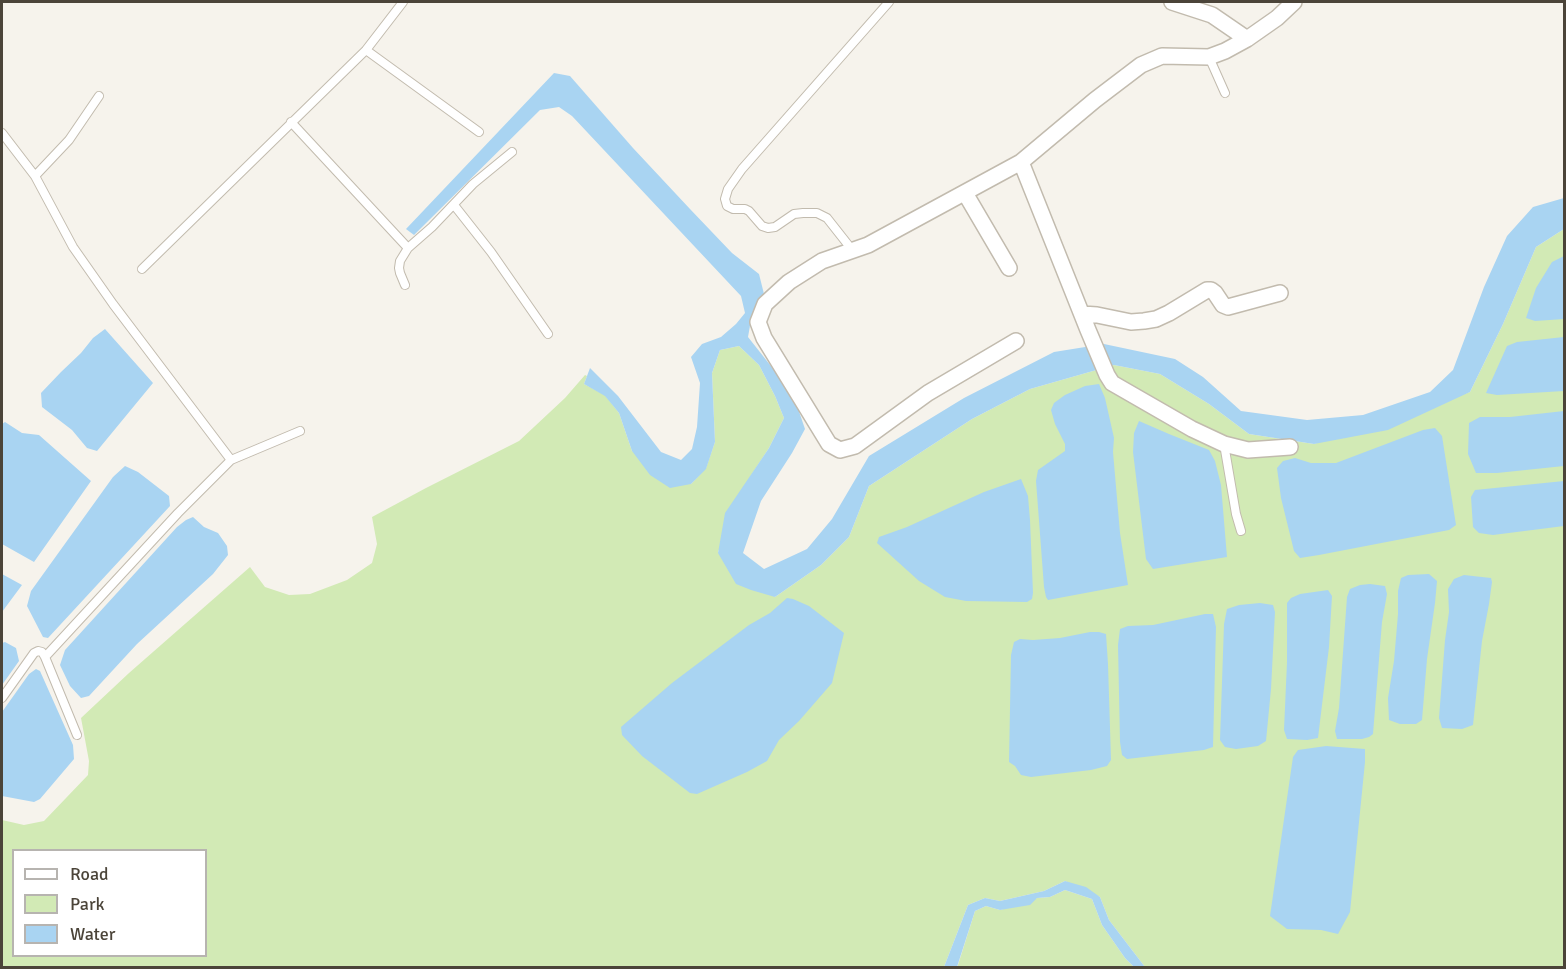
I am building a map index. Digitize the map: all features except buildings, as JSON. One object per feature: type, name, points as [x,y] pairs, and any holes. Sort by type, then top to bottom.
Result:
[{"type":"street","points":[[1172,2],[1212,15],[1247,39]]},
{"type":"street","points":[[1017,340],[928,393],[855,446],[840,450],[829,444],[764,338],[758,322],[765,304],[789,282],[822,261],[868,245],[1021,162],[1095,100],[1142,65],[1162,56],[1209,57],[1225,51],[1277,18],[1294,2]]},
{"type":"street","points":[[1021,162],[1088,330],[1112,383],[1192,429],[1224,444],[1248,450],[1290,447]]},
{"type":"street","points":[[966,193],[1010,268]]},
{"type":"street","points":[[1082,314],[1131,322],[1144,321],[1169,313],[1207,290],[1215,293],[1223,305],[1228,307],[1280,293]]},
{"type":"lane","points":[[142,269],[366,50],[403,2]]},
{"type":"lane","points":[[853,251],[827,218],[817,213],[794,214],[775,227],[768,228],[762,226],[749,211],[727,206],[725,199],[728,189],[742,169],[889,2]]},
{"type":"lane","points":[[366,50],[479,132]]},
{"type":"lane","points":[[1209,57],[1226,93]]},
{"type":"lane","points":[[35,176],[69,140],[99,96]]},
{"type":"lane","points":[[291,122],[408,248]]},
{"type":"lane","points":[[2,133],[35,176],[73,247],[231,460]]},
{"type":"lane","points":[[405,285],[399,268],[400,261],[408,248],[474,184],[512,152]]},
{"type":"lane","points":[[454,205],[491,252],[548,334]]},
{"type":"lane","points":[[45,657],[231,460],[300,431]]},
{"type":"lane","points":[[1224,444],[1241,531]]},
{"type":"lane","points":[[2,698],[34,653],[42,652],[77,735]]},
{"type":"green space","points":[[1564,229],[1564,967],[1145,967],[1109,920],[1100,897],[1065,881],[1044,891],[1000,901],[985,898],[968,905],[944,967],[2,968],[2,820],[24,825],[44,821],[88,775],[89,761],[81,718],[250,567],[265,587],[289,595],[310,594],[347,580],[372,563],[377,544],[372,517],[519,441],[565,398],[585,375],[587,376],[584,384],[605,395],[619,413],[632,451],[691,484],[706,468],[715,442],[712,373],[720,350],[739,346],[759,365],[784,418],[769,448],[750,477],[718,552],[775,597],[821,565],[849,537],[869,486],[972,419],[1030,389],[1114,365],[1160,374],[1209,404],[1249,434],[1314,444],[1470,392],[1503,324],[1536,247]]},
{"type":"green space","points":[[1065,890],[1092,899],[1102,925],[1134,967],[957,968],[975,911],[986,906],[1000,910],[1037,898],[1050,897]]},
{"type":"water","points":[[554,73],[570,76],[633,148],[732,253],[759,274],[764,294],[751,320],[748,337],[793,394],[805,429],[761,501],[743,553],[764,569],[807,549],[832,519],[869,456],[964,398],[1054,352],[1104,344],[1175,359],[1203,377],[1241,411],[1307,420],[1363,415],[1430,392],[1453,370],[1484,287],[1507,236],[1533,207],[1564,198],[1564,229],[1536,247],[1503,324],[1470,392],[1388,430],[1314,444],[1249,434],[1209,404],[1160,374],[1114,365],[1030,389],[972,419],[869,486],[849,537],[821,565],[775,597],[736,584],[718,553],[725,513],[769,448],[784,418],[759,365],[739,346],[720,350],[712,373],[715,442],[706,469],[691,484],[670,488],[650,475],[632,451],[619,413],[605,396],[584,384],[590,368],[618,396],[661,452],[681,460],[692,449],[697,427],[700,383],[691,357],[702,344],[721,337],[745,313],[741,296],[572,116],[559,107],[540,110],[414,235],[406,229]]},
{"type":"water","points":[[1564,256],[1564,319],[1535,321],[1526,318],[1536,288],[1552,262]]},
{"type":"water","points":[[105,329],[153,383],[97,451],[87,448],[72,430],[42,407],[41,393],[93,338]]},
{"type":"water","points":[[1564,337],[1564,391],[1497,395],[1486,393],[1507,346],[1517,342]]},
{"type":"water","points":[[1099,384],[1105,398],[1114,438],[1113,452],[1120,533],[1128,585],[1048,600],[1044,587],[1036,481],[1038,470],[1065,451],[1065,444],[1051,410],[1054,403],[1065,395],[1085,386]]},
{"type":"water","points":[[1564,411],[1564,466],[1476,473],[1468,454],[1469,423],[1480,417],[1510,417]]},
{"type":"water","points":[[1139,421],[1209,450],[1215,461],[1221,485],[1227,557],[1153,569],[1146,559],[1133,452],[1134,433]]},
{"type":"water","points":[[5,422],[22,433],[39,435],[91,481],[34,562],[2,544],[2,424]]},
{"type":"water","points":[[1435,428],[1442,436],[1456,525],[1449,530],[1300,558],[1294,551],[1281,498],[1277,468],[1283,461],[1295,458],[1311,463],[1336,463],[1423,430]]},
{"type":"water","points":[[125,466],[138,472],[169,496],[170,506],[48,638],[43,637],[27,606],[31,591],[113,477]]},
{"type":"water","points":[[1021,479],[1028,496],[1030,520],[1033,593],[1032,599],[1027,602],[966,601],[945,597],[919,581],[877,543],[879,537],[907,527],[984,492]]},
{"type":"water","points":[[1564,481],[1564,526],[1493,535],[1479,533],[1473,527],[1471,497],[1475,490]]},
{"type":"water","points":[[193,517],[204,527],[218,533],[227,546],[228,555],[213,574],[137,644],[89,696],[81,698],[70,686],[60,665],[65,650],[177,527]]},
{"type":"water","points":[[2,574],[22,585],[2,612]]},
{"type":"water","points":[[1429,574],[1437,581],[1422,720],[1416,724],[1400,724],[1389,720],[1388,698],[1394,661],[1398,591],[1401,578],[1408,575]]},
{"type":"water","points":[[1464,575],[1491,578],[1492,582],[1482,641],[1473,725],[1462,729],[1442,728],[1439,718],[1449,612],[1448,589],[1454,579]]},
{"type":"water","points":[[1370,584],[1385,586],[1387,594],[1382,622],[1373,734],[1362,739],[1337,739],[1335,731],[1339,708],[1347,597],[1350,589]]},
{"type":"water","points":[[1328,590],[1332,596],[1329,647],[1318,738],[1287,739],[1284,730],[1287,603],[1291,598],[1300,594]]},
{"type":"water","points":[[787,598],[809,606],[844,633],[832,683],[779,740],[767,761],[697,794],[690,793],[642,756],[622,735],[621,727],[672,683],[749,625],[770,613]]},
{"type":"water","points":[[1260,603],[1273,605],[1275,612],[1266,741],[1258,746],[1236,749],[1225,747],[1220,740],[1224,624],[1227,609]]},
{"type":"water","points":[[1213,614],[1216,627],[1213,747],[1127,759],[1122,755],[1120,742],[1118,645],[1120,629]]},
{"type":"water","points":[[1090,632],[1106,634],[1111,760],[1107,766],[1091,770],[1031,777],[1021,775],[1009,762],[1011,655],[1014,642],[1020,639],[1060,638]]},
{"type":"water","points":[[5,642],[16,648],[19,661],[2,685],[2,643]]},
{"type":"water","points":[[36,669],[40,671],[73,745],[74,759],[40,799],[34,802],[2,796],[2,712],[29,674]]},
{"type":"water","points":[[1326,746],[1365,749],[1350,912],[1338,934],[1321,930],[1287,929],[1270,916],[1293,757],[1298,750]]},
{"type":"water","points":[[1065,881],[1086,887],[1100,897],[1109,920],[1145,967],[1134,967],[1125,958],[1102,925],[1092,899],[1065,890],[1050,897],[1037,898],[1030,905],[1000,910],[986,906],[975,911],[957,967],[944,967],[968,905],[985,898],[1000,901],[1044,891]]}]
